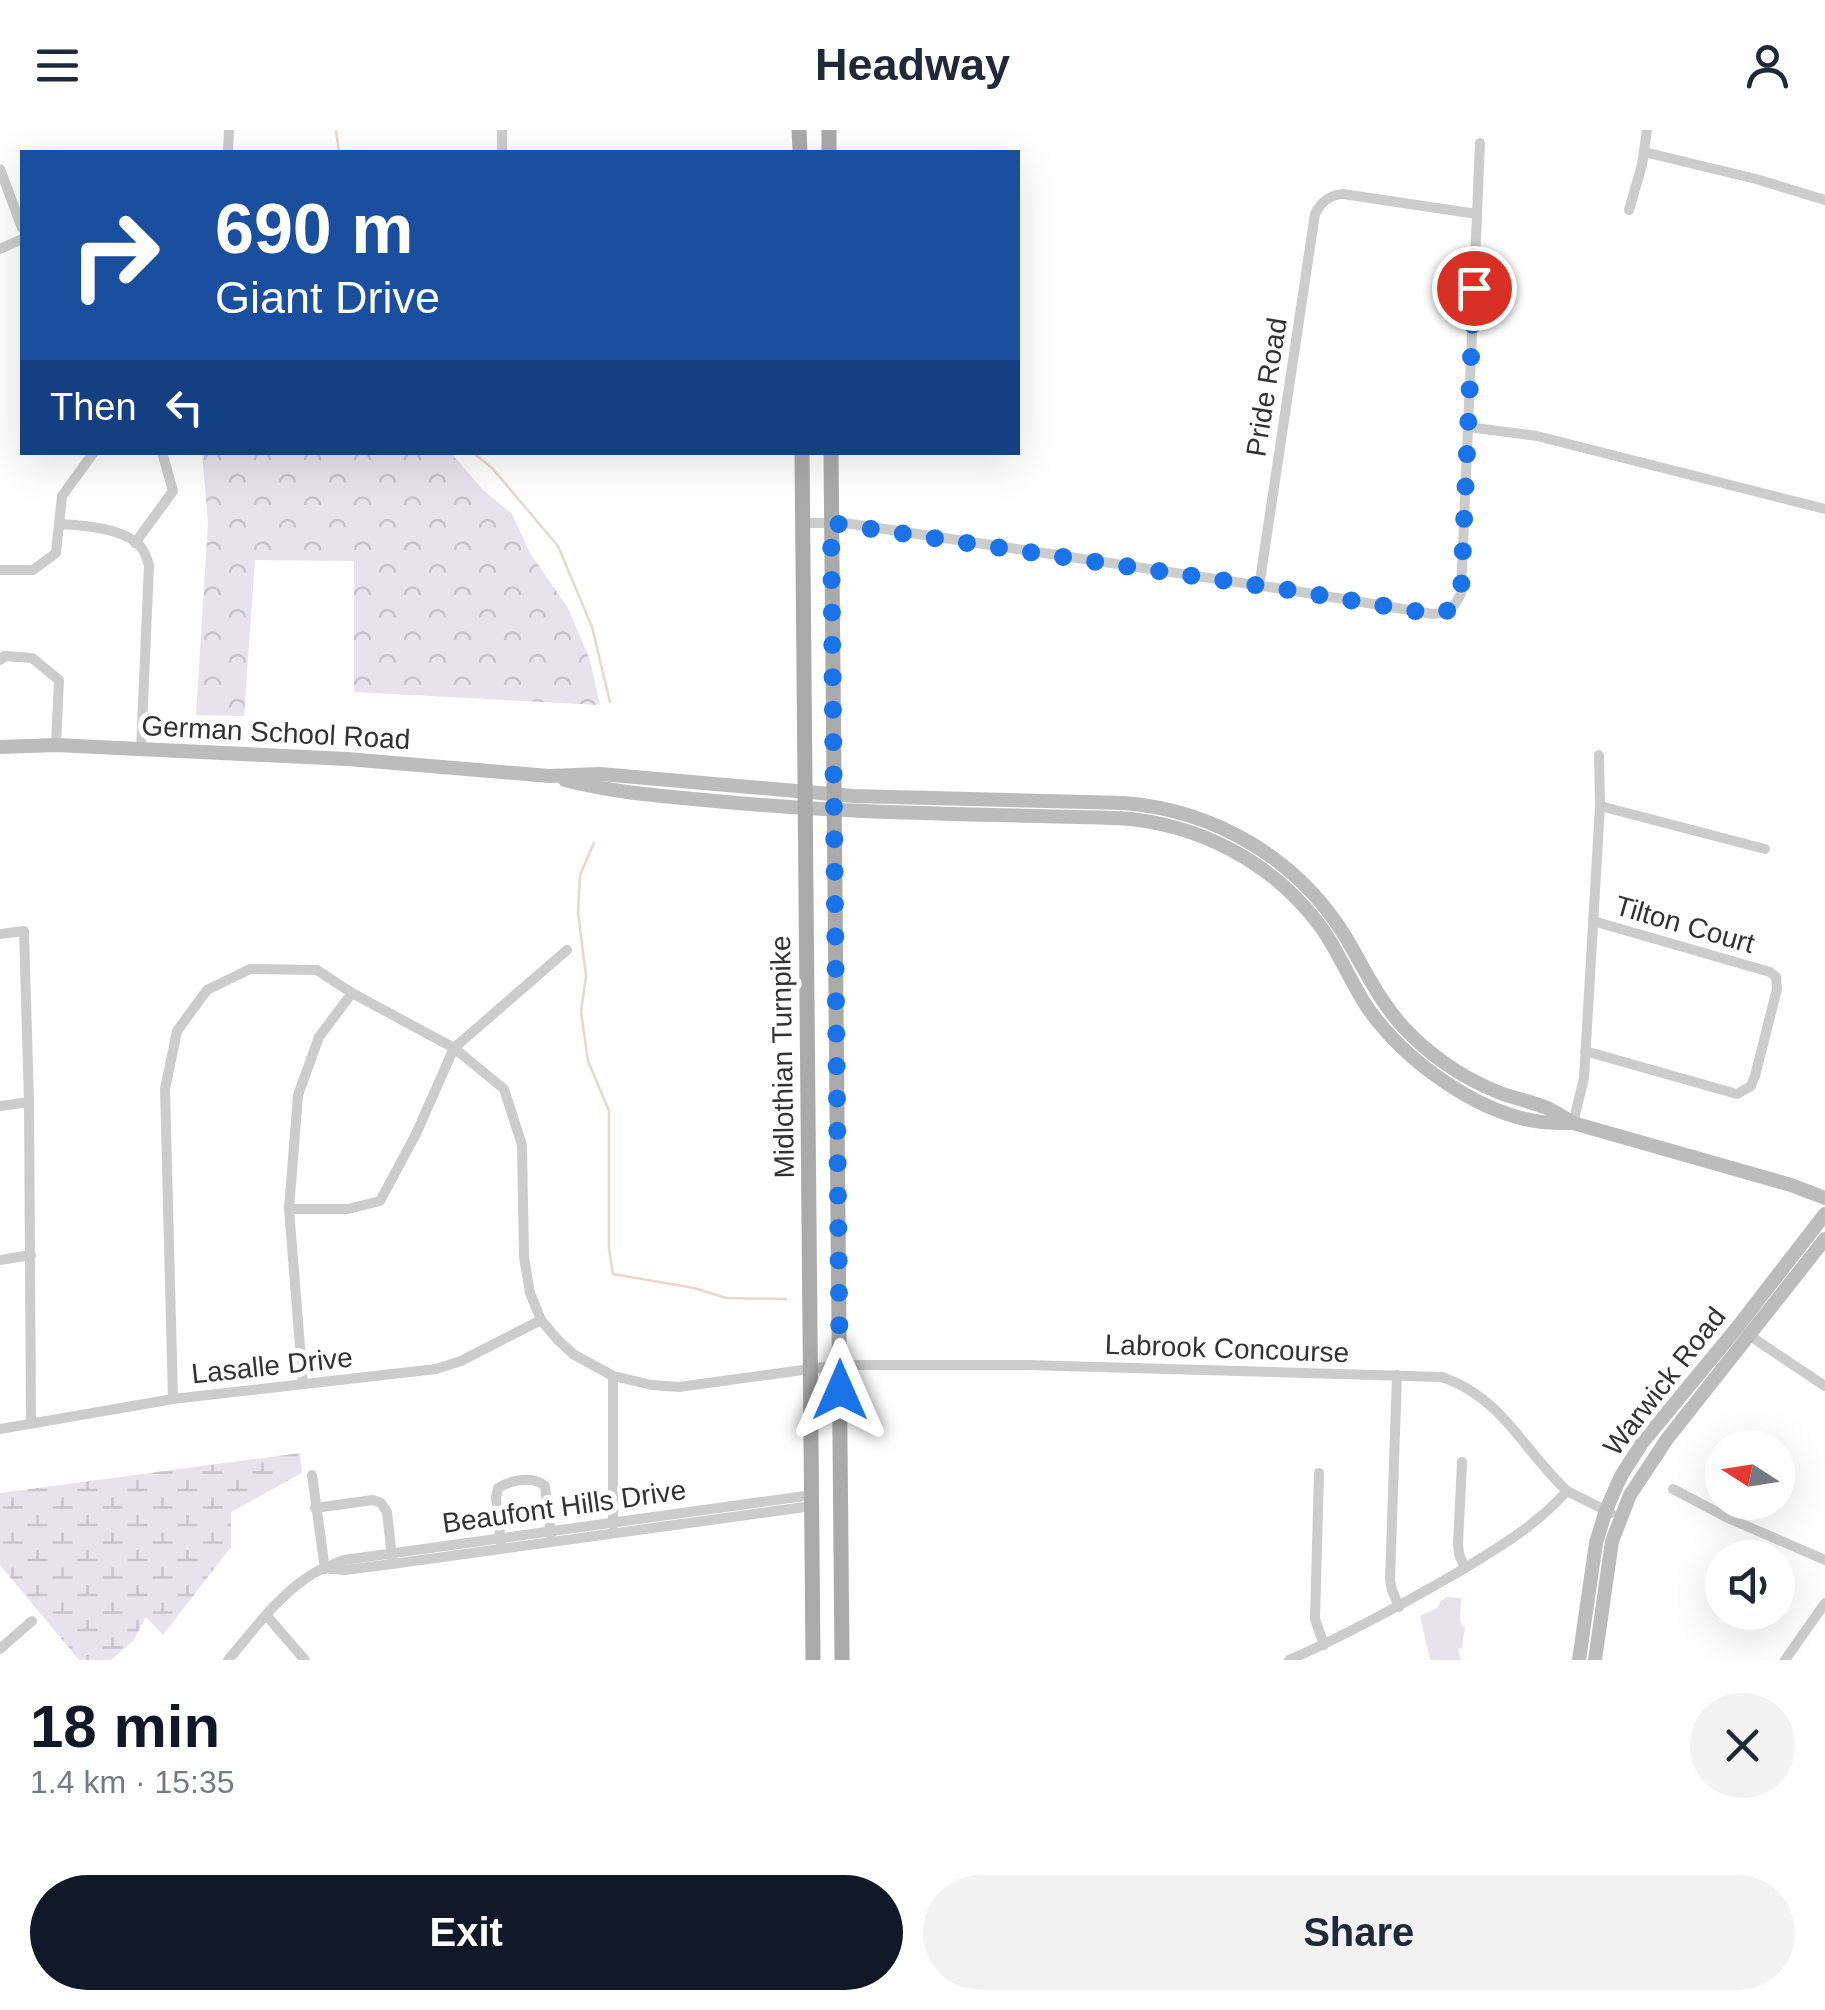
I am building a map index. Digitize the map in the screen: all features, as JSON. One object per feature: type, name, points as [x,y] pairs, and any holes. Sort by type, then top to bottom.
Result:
[{"type":"main road","name":"Midlothian Turnpike","points":[[802,455],[813,1660]]},
{"type":"main road","name":"Midlothian Turnpike","points":[[831,455],[842,1660]]},
{"type":"street","points":[[1629,210],[1647,130]]},
{"type":"street","points":[[802,523],[831,523],[1443,614],[1457,603],[1461,593],[1480,143]]},
{"type":"street","points":[[1644,152],[1825,200]]},
{"type":"street","points":[[0,169],[20,223]]},
{"type":"street","name":"Pride Road","points":[[1259,587],[1319,206],[1334,194],[1343,194],[1477,214]]},
{"type":"street","points":[[1468,427],[1537,436],[1825,510]]},
{"type":"street","points":[[0,570],[33,570],[56,553],[62,496],[92,455]]},
{"type":"street","points":[[135,542],[173,490],[163,455]]},
{"type":"street","points":[[59,524],[88,525],[128,537],[142,548],[149,565],[141,750]]},
{"type":"street","points":[[0,660],[5,656],[32,658],[58,680],[56,745]]},
{"type":"street","name":"German School Road","points":[[0,747],[56,745],[347,759],[550,776],[600,774],[805,801],[1088,810],[1177,828],[1219,843],[1270,875],[1322,928],[1376,1019],[1430,1072],[1455,1088],[1496,1108],[1540,1122],[1573,1123],[1825,1198]]},
{"type":"street","points":[[1573,1123],[1582,1088],[1585,1050],[1600,806],[1599,755]]},
{"type":"street","points":[[1600,806],[1765,849]]},
{"type":"street","name":"Tilton Court","points":[[1585,1050],[1737,1094],[1751,1086],[1755,1076],[1777,989],[1776,976],[1770,972],[1593,921]]},
{"type":"street","points":[[0,934],[24,931],[31,1423]]},
{"type":"street","points":[[289,1210],[348,1210],[380,1200],[416,1134],[454,1048],[567,950]]},
{"type":"street","points":[[172,1399],[165,1089],[177,1031],[207,990],[250,969],[317,970],[352,994],[454,1048],[504,1089],[522,1145],[526,1280],[541,1320]]},
{"type":"street","points":[[303,1384],[289,1210],[298,1096],[319,1036],[352,994]]},
{"type":"street","points":[[0,1106],[29,1102]]},
{"type":"street","name":"Warwick Road","points":[[1595,1660],[1612,1541],[1630,1496],[1825,1214]]},
{"type":"street","name":"Warwick Road","points":[[1579,1660],[1596,1544],[1621,1476],[1642,1443],[1825,1239]]},
{"type":"street","points":[[0,1260],[31,1255]]},
{"type":"street","name":"Labrook Concourse","points":[[541,1320],[574,1354],[613,1376],[652,1386],[690,1387],[840,1365],[1028,1364],[1442,1377],[1478,1393],[1495,1408],[1567,1491]]},
{"type":"street","name":"Lasalle Drive","points":[[0,1429],[172,1399],[436,1369],[541,1320]]},
{"type":"street","points":[[1742,1332],[1825,1386]]},
{"type":"street","points":[[1397,1375],[1390,1580],[1399,1607]]},
{"type":"street","points":[[613,1376],[613,1528]]},
{"type":"street","points":[[1462,1462],[1458,1554],[1465,1568]]},
{"type":"street","points":[[1319,1473],[1316,1619],[1324,1645]]},
{"type":"street","points":[[228,1660],[294,1588],[324,1569],[312,1474]]},
{"type":"street","points":[[501,1543],[498,1488],[531,1479],[544,1486],[551,1536]]},
{"type":"street","points":[[1673,1489],[1825,1560]]},
{"type":"street","points":[[1289,1660],[1399,1607],[1465,1568],[1533,1525],[1567,1491],[1620,1517]]},
{"type":"street","points":[[315,1508],[373,1500],[381,1503],[387,1512],[392,1558]]},
{"type":"street","name":"Beaufont Hills Drive","points":[[324,1569],[345,1570],[392,1558],[812,1501]]},
{"type":"street","points":[[1785,1660],[1825,1603]]},
{"type":"street","points":[[266,1615],[305,1660]]},
{"type":"street","points":[[0,1649],[32,1622]]},
{"type":"green space","points":[[202,455],[453,455],[483,490],[512,514],[530,553],[568,608],[590,660],[600,705],[354,692],[354,561],[255,560],[244,716],[196,715],[208,523]]},
{"type":"green space","points":[[300,1453],[302,1473],[231,1512],[231,1547],[163,1635],[146,1617],[133,1641],[111,1660],[79,1660],[0,1565],[0,1493]]},
{"type":"green space","points":[[1447,1597],[1461,1598],[1460,1619],[1465,1627],[1462,1648],[1458,1649],[1461,1660],[1430,1660],[1420,1616],[1437,1608]]},
{"type":"waterway","points":[[336,130],[339,150]]},
{"type":"waterway","points":[[476,455],[492,468],[558,546],[592,627],[610,702]]},
{"type":"waterway","points":[[594,843],[580,875],[578,912],[586,976],[581,1012],[588,1061],[609,1111],[609,1249],[613,1274],[694,1288],[726,1298],[786,1299]]},
{"type":"route","points":[[840,1390],[831,523],[1443,614],[1457,603],[1461,593],[1474,288]]}]
